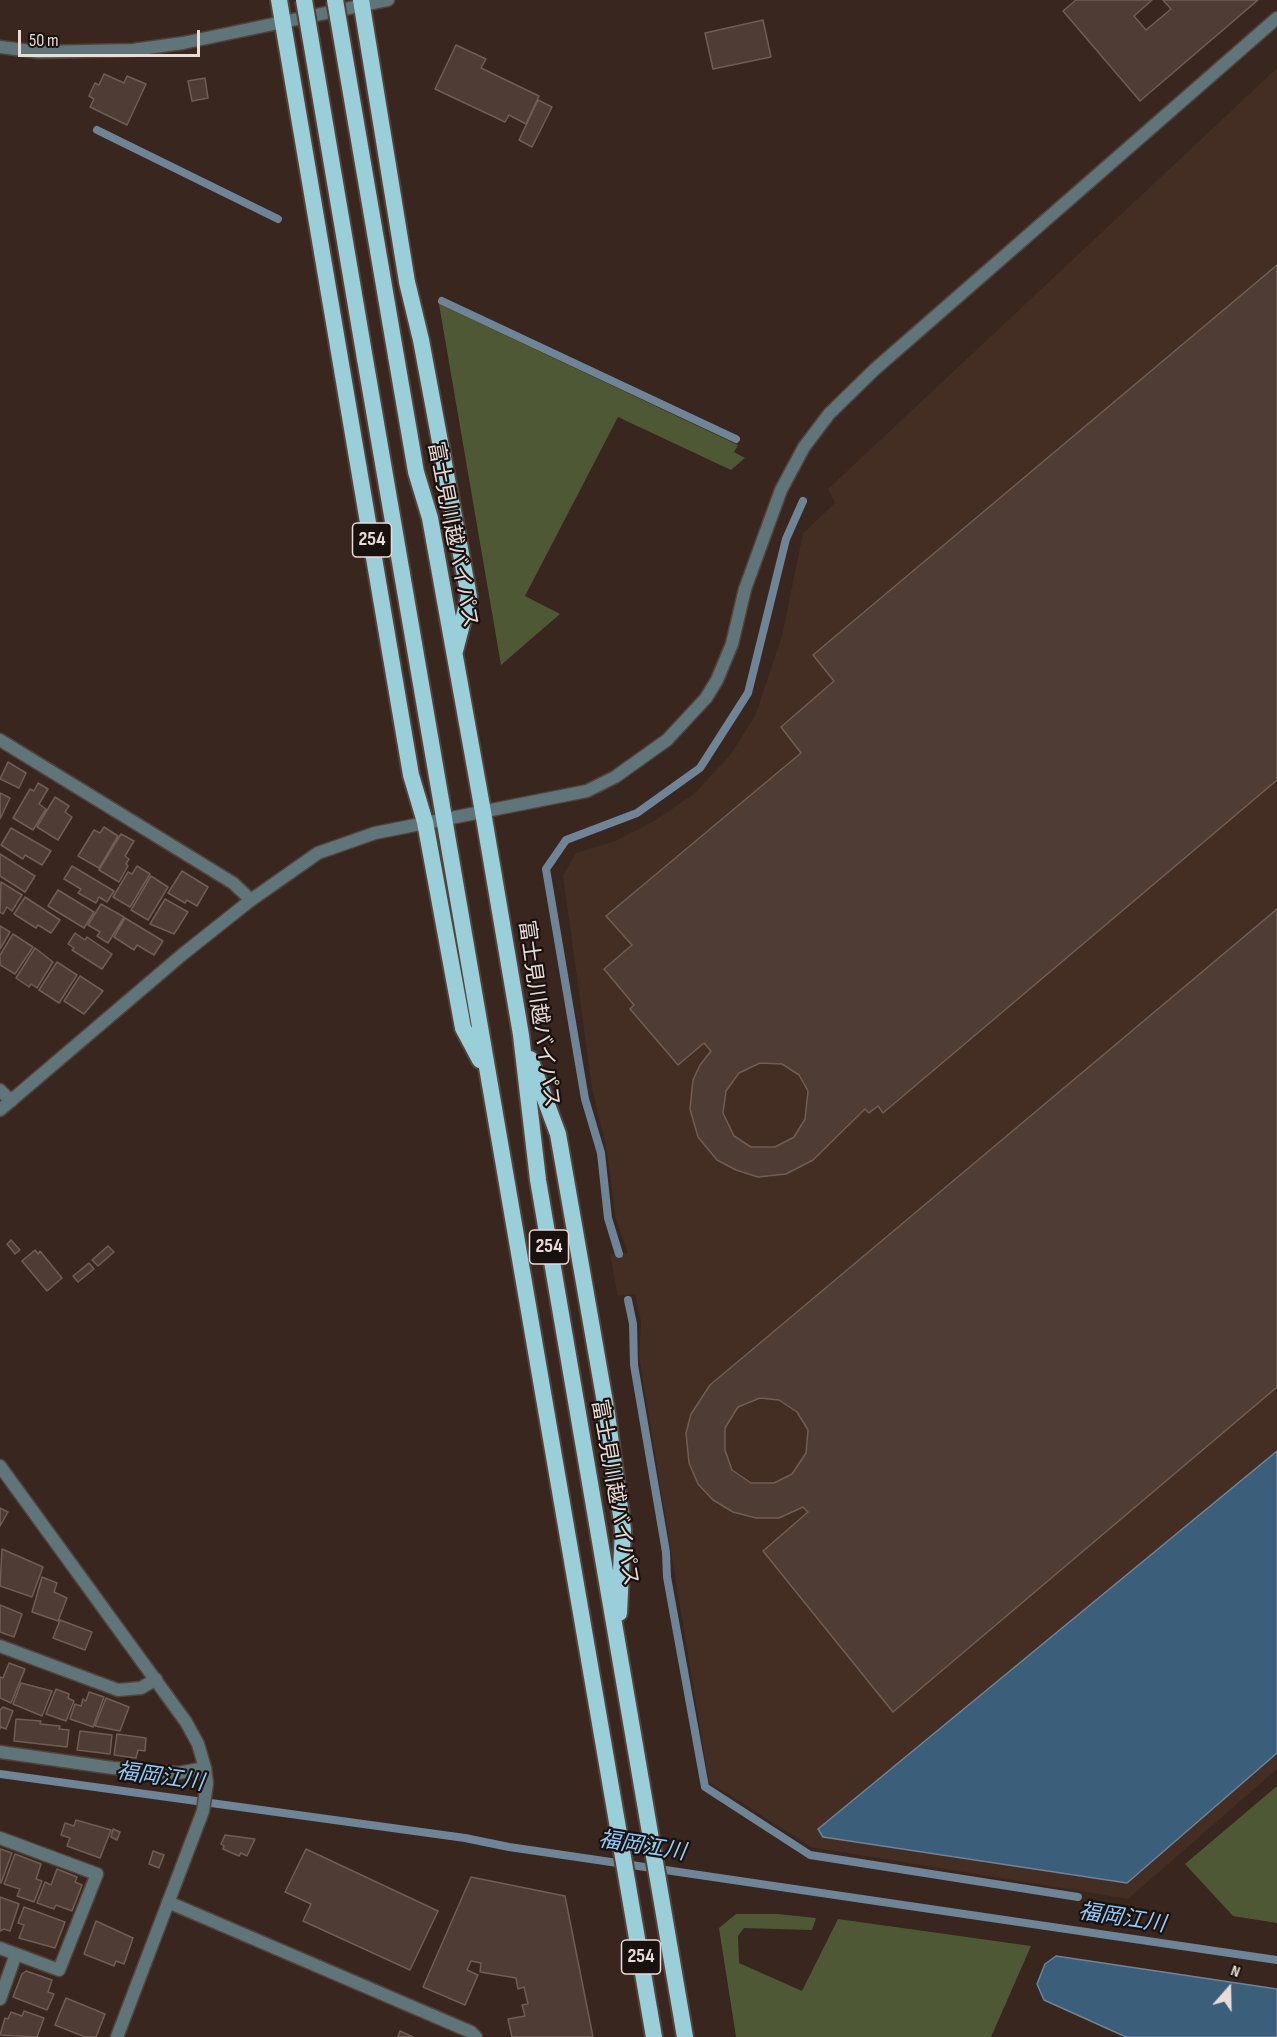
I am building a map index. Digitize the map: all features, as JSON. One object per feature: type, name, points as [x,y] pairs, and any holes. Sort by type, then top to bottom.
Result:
[{"type":"highway","name":"254","points":[[279,0],[411,775],[425,822],[464,1028],[488,1074]]},
{"type":"highway","name":"254","points":[[303,0],[446,819],[654,2037]]},
{"type":"highway","name":"富士見川越バイパス","points":[[335,0],[416,472],[430,518],[453,657],[483,812],[521,1035],[538,1180],[685,2037]]},
{"type":"highway","name":"254","points":[[362,3],[407,282],[421,340],[469,597],[453,657]]},
{"type":"highway","points":[[521,1035],[558,1134],[607,1414],[623,1530],[618,1642]]},
{"type":"street","points":[[0,47],[39,52],[133,50],[183,43],[362,3],[388,0]]},
{"type":"street","points":[[0,1110],[75,1043],[251,900],[318,854],[375,833],[587,791],[640,761],[686,721],[706,698],[717,680],[732,644],[746,589],[781,490],[804,447],[829,414],[874,370],[1277,18]]},
{"type":"street","points":[[0,740],[233,883],[251,900]]},
{"type":"street","points":[[0,1090],[11,1101]]},
{"type":"street","points":[[0,1466],[186,1722],[198,1744],[205,1768],[207,1792],[203,1811],[117,2037]]},
{"type":"street","points":[[0,1646],[118,1689],[141,1688],[156,1679]]},
{"type":"street","points":[[0,1752],[113,1768],[178,1773],[205,1768]]},
{"type":"street","points":[[0,1838],[97,1875],[59,1970],[0,1948]]},
{"type":"street","points":[[168,1902],[471,2032],[476,2037]]},
{"type":"street","points":[[0,2000],[16,1954]]},
{"type":"shaded area","points":[[1277,68],[1277,1769],[1128,1899],[811,1847],[709,1782],[639,1357],[641,1322],[635,1294],[618,1296],[610,1254],[628,1253],[615,1216],[607,1151],[592,1088],[563,875],[576,853],[615,841],[654,821],[694,794],[730,755],[755,716],[782,636],[803,533],[835,503],[828,489]]},
{"type":"green space","points":[[439,304],[738,445],[734,452],[745,458],[731,470],[618,417],[525,596],[560,614],[501,665]]},
{"type":"green space","points":[[1277,1786],[1277,1923],[1233,1916],[1185,1864]]},
{"type":"green space","points":[[736,1914],[778,1914],[816,1918],[812,1930],[744,1928],[738,1936],[739,1963],[802,1991],[838,1919],[1031,1946],[991,2037],[736,2037],[719,1928]]},
{"type":"water","points":[[1277,1451],[1277,1753],[1127,1883],[823,1837],[818,1829]]},
{"type":"water","points":[[1056,1956],[1277,1989],[1277,2037],[1126,2037],[1044,2000],[1037,1984],[1045,1964]]},
{"type":"building","points":[[1076,0],[1152,0],[1134,16],[1146,30],[1171,9],[1163,0],[1258,0],[1140,101],[1063,11]]},
{"type":"building","points":[[763,20],[771,57],[713,69],[705,33]]},
{"type":"building","points":[[456,45],[486,59],[481,68],[539,96],[526,124],[509,115],[505,122],[435,89]]},
{"type":"building","points":[[104,74],[124,83],[127,76],[146,84],[127,125],[90,107],[94,99],[89,96],[95,83],[99,85]]},
{"type":"building","points":[[205,78],[208,98],[192,101],[188,81]]},
{"type":"building","points":[[538,100],[552,107],[532,147],[519,140]]},
{"type":"building","points":[[1277,265],[1277,780],[883,1113],[878,1106],[869,1113],[865,1109],[813,1160],[786,1174],[758,1177],[736,1170],[717,1160],[698,1137],[690,1109],[693,1080],[700,1065],[711,1051],[704,1043],[678,1065],[630,1009],[634,1005],[604,969],[632,945],[606,916],[801,753],[781,727],[834,681],[813,655]],"holes":[[[760,1063],[782,1064],[799,1075],[808,1091],[805,1119],[794,1137],[775,1147],[751,1147],[734,1136],[723,1113],[726,1091],[739,1073]]]},
{"type":"building","points":[[8,762],[26,773],[19,788],[0,779]]},
{"type":"building","points":[[38,783],[48,789],[39,804],[46,809],[33,830],[13,818],[30,789],[34,791]]},
{"type":"building","points":[[0,793],[10,798],[0,819]]},
{"type":"building","points":[[55,797],[69,806],[65,812],[72,817],[58,840],[37,827]]},
{"type":"building","points":[[104,827],[118,836],[99,868],[78,856],[94,830],[100,833]]},
{"type":"building","points":[[11,828],[51,851],[42,865],[25,855],[23,859],[1,845]]},
{"type":"building","points":[[121,834],[134,841],[125,856],[129,859],[126,864],[128,866],[119,882],[99,870]]},
{"type":"building","points":[[0,854],[35,876],[25,892],[0,876]]},
{"type":"building","points":[[72,866],[114,891],[107,902],[99,897],[96,903],[78,893],[81,889],[64,879]]},
{"type":"building","points":[[137,866],[150,874],[130,907],[113,897],[128,872],[132,874]]},
{"type":"building","points":[[182,871],[208,887],[197,906],[187,900],[185,903],[168,893]]},
{"type":"building","points":[[151,876],[168,887],[148,920],[131,910]]},
{"type":"building","points":[[1,882],[22,895],[12,911],[7,907],[3,914],[0,912]]},
{"type":"building","points":[[58,890],[94,912],[84,928],[48,906]]},
{"type":"building","points":[[25,897],[60,920],[51,933],[38,925],[36,928],[14,914]]},
{"type":"building","points":[[165,899],[188,912],[174,934],[150,924]]},
{"type":"building","points":[[101,904],[124,917],[108,943],[97,936],[100,932],[88,925]]},
{"type":"building","points":[[1277,909],[1277,1387],[893,1712],[763,1551],[808,1512],[803,1507],[779,1518],[756,1518],[733,1512],[713,1500],[698,1484],[689,1463],[686,1433],[691,1414],[710,1385]],"holes":[[[760,1398],[779,1400],[797,1412],[808,1430],[806,1453],[792,1474],[774,1483],[751,1483],[732,1470],[725,1450],[725,1428],[738,1407]]]},
{"type":"building","points":[[125,918],[163,941],[154,955],[137,945],[134,950],[114,937]]},
{"type":"building","points":[[0,926],[10,932],[0,949]]},
{"type":"building","points":[[75,933],[85,940],[87,937],[112,954],[102,969],[72,950],[74,948],[68,944]]},
{"type":"building","points":[[13,934],[33,947],[15,974],[0,965],[0,955]]},
{"type":"building","points":[[35,948],[53,962],[37,988],[31,984],[29,987],[16,978]]},
{"type":"building","points":[[57,962],[77,975],[59,1003],[39,990]]},
{"type":"building","points":[[80,976],[103,991],[84,1014],[64,1001]]},
{"type":"building","points":[[11,1240],[20,1250],[15,1254],[7,1244]]},
{"type":"building","points":[[108,1246],[114,1252],[98,1266],[92,1260]]},
{"type":"building","points":[[35,1250],[38,1254],[40,1251],[62,1278],[47,1291],[22,1261]]},
{"type":"building","points":[[89,1263],[94,1269],[78,1282],[73,1276]]},
{"type":"building","points":[[0,1508],[8,1512],[0,1526]]},
{"type":"building","points":[[2,1549],[43,1567],[32,1597],[0,1586]]},
{"type":"building","points":[[42,1577],[57,1583],[54,1592],[67,1598],[58,1621],[32,1612]]},
{"type":"building","points":[[0,1605],[22,1614],[14,1637],[0,1632]]},
{"type":"building","points":[[60,1620],[92,1632],[85,1650],[53,1638]]},
{"type":"building","points":[[9,1663],[25,1669],[11,1703],[0,1698],[0,1677],[3,1678]]},
{"type":"building","points":[[21,1683],[52,1691],[42,1716],[13,1704]]},
{"type":"building","points":[[56,1689],[69,1694],[68,1698],[74,1701],[66,1721],[46,1714]]},
{"type":"building","points":[[89,1692],[104,1697],[93,1727],[70,1719],[75,1704],[81,1706],[83,1699],[86,1701]]},
{"type":"building","points":[[106,1698],[129,1707],[120,1731],[95,1726]]},
{"type":"building","points":[[3,1707],[13,1711],[6,1729],[1,1727],[0,1729],[0,1710]]},
{"type":"building","points":[[16,1719],[41,1721],[40,1724],[60,1726],[59,1729],[69,1730],[67,1747],[14,1741]]},
{"type":"building","points":[[80,1731],[112,1735],[110,1754],[77,1750]]},
{"type":"building","points":[[117,1734],[146,1738],[145,1751],[138,1750],[136,1758],[114,1755]]},
{"type":"building","points":[[76,1820],[111,1830],[100,1858],[67,1846],[70,1838],[61,1835],[65,1823],[74,1826]]},
{"type":"building","points":[[113,1829],[120,1832],[117,1840],[111,1837]]},
{"type":"building","points":[[225,1835],[255,1839],[247,1856],[241,1853],[239,1856],[223,1849],[224,1846],[221,1844]]},
{"type":"building","points":[[0,1849],[12,1853],[1,1883],[0,1882]]},
{"type":"building","points":[[306,1849],[438,1911],[410,1970],[303,1921],[311,1904],[285,1892]]},
{"type":"building","points":[[153,1851],[164,1855],[159,1868],[149,1864]]},
{"type":"building","points":[[15,1854],[41,1864],[36,1879],[42,1881],[34,1902],[17,1896],[20,1889],[4,1884]]},
{"type":"building","points":[[57,1869],[77,1877],[75,1882],[82,1885],[72,1911],[56,1905],[54,1909],[37,1903],[45,1882],[51,1885]]},
{"type":"building","points":[[471,1877],[565,1896],[593,2037],[512,2037],[508,2019],[525,2016],[522,2005],[528,2004],[524,1987],[518,1989],[516,1978],[480,1972],[481,1963],[471,1961],[467,1970],[478,1975],[465,2005],[423,1987]]},
{"type":"building","points":[[0,1897],[19,1904],[10,1931],[4,1929],[0,1931]]},
{"type":"building","points":[[24,1907],[65,1922],[55,1948],[19,1938],[24,1925],[18,1923]]},
{"type":"building","points":[[96,1921],[133,1938],[124,1964],[116,1961],[114,1966],[84,1954]]},
{"type":"building","points":[[26,1971],[52,1980],[48,1992],[54,1994],[47,2010],[13,1997],[22,1974]]},
{"type":"building","points":[[66,1998],[105,2014],[96,2037],[85,2037],[55,2025]]},
{"type":"building","points":[[24,2011],[44,2018],[37,2037],[0,2035],[5,2018],[8,2019],[11,2012],[22,2016]]},
{"type":"building","points":[[400,2031],[413,2037],[398,2037]]},
{"type":"waterway","points":[[97,130],[278,219]]},
{"type":"waterway","points":[[442,301],[736,439]]},
{"type":"waterway","points":[[619,1254],[608,1218],[601,1153],[585,1099],[546,869],[566,840],[637,813],[700,768],[748,693],[786,539],[803,501]]},
{"type":"waterway","points":[[628,1300],[633,1324],[634,1365],[666,1552],[667,1577],[705,1787],[810,1855],[1078,1897]]},
{"type":"waterway","name":"福岡江川","points":[[0,1774],[465,1838],[509,1847],[1277,1960]]}]
